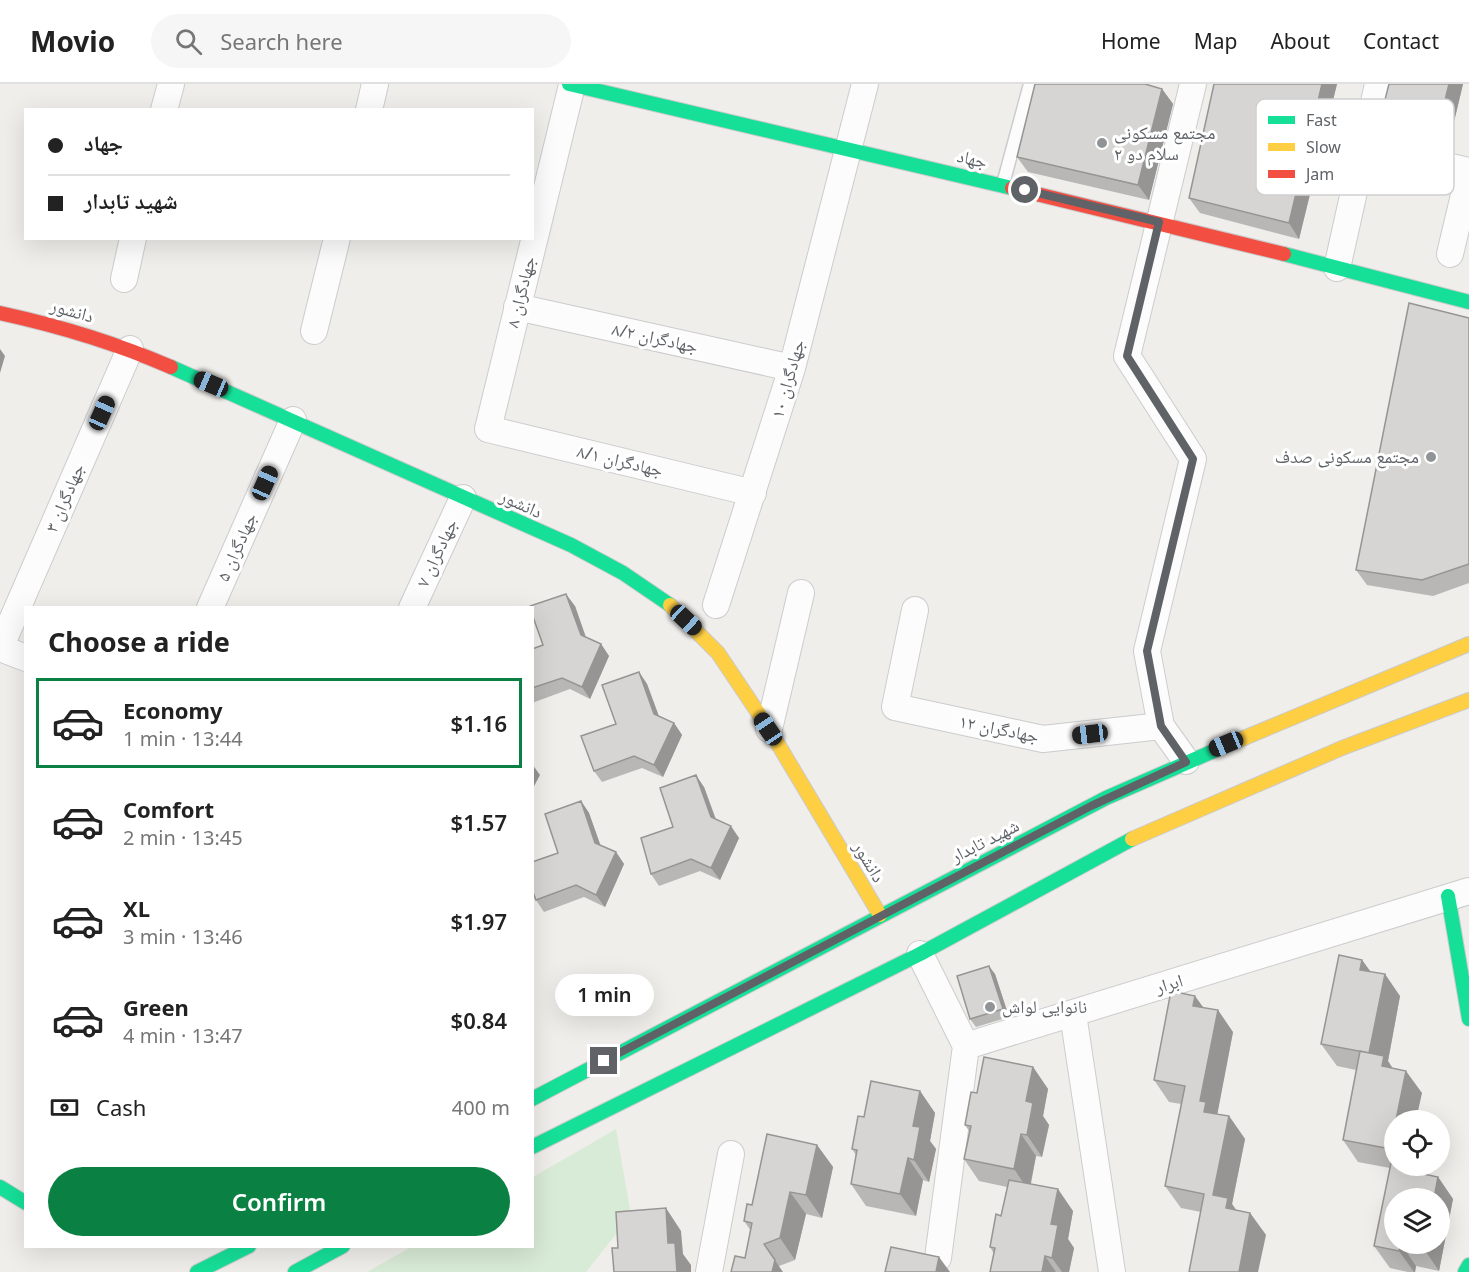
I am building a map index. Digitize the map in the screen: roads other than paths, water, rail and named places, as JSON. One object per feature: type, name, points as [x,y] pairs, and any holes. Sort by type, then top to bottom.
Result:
[{"type":"main road","name":"جهاد","points":[[570,84],[1159,222],[1469,302]]},
{"type":"main road","name":"دانشور","points":[[0,313],[63,327],[130,349],[293,420],[571,546],[623,573],[670,605],[718,653],[768,729],[880,915]]},
{"type":"main road","name":"شهید تابدار","points":[[534,1098],[565,1088],[880,915],[1106,798],[1186,762],[1469,644]]},
{"type":"main road","points":[[534,1146],[581,1116],[920,954],[1125,842],[1342,748],[1469,700]]},
{"type":"main road","points":[[1459,893],[1469,1020]]},
{"type":"main road","points":[[0,1187],[24,1202]]},
{"type":"main road","points":[[197,1272],[245,1248]]},
{"type":"main road","points":[[295,1272],[339,1248]]},
{"type":"main road","points":[[1465,1272],[1469,1265]]},
{"type":"street","points":[[165,108],[171,84]]},
{"type":"street","points":[[369,108],[375,84]]},
{"type":"street","name":"جهادگران ۸","points":[[534,235],[570,84]]},
{"type":"street","name":"جهادگران ۱۰","points":[[716,606],[792,368],[865,84]]},
{"type":"street","points":[[1186,762],[1161,726],[1147,651],[1193,459],[1127,356],[1193,84]]},
{"type":"street","points":[[1375,99],[1378,84]]},
{"type":"street","points":[[1450,254],[1469,173],[1454,169]]},
{"type":"street","points":[[1337,268],[1353,195]]},
{"type":"street","points":[[123,279],[133,240]]},
{"type":"street","points":[[315,331],[337,240]]},
{"type":"street","name":"جهادگران ۸","points":[[488,429],[533,240]]},
{"type":"street","name":"جهادگران ۸/۲","points":[[517,307],[792,368]]},
{"type":"street","name":"جهادگران ۳","points":[[0,648],[130,349]]},
{"type":"street","name":"جهادگران ۵","points":[[211,606],[293,420]]},
{"type":"street","name":"جهادگران ۸/۱","points":[[488,429],[753,493]]},
{"type":"street","name":"جهادگران ۷","points":[[413,606],[463,498]]},
{"type":"street","points":[[768,729],[801,593]]},
{"type":"street","name":"جهادگران ۱۲","points":[[915,610],[895,707],[1043,739],[1161,726]]},
{"type":"street","points":[[0,648],[24,657]]},
{"type":"street","name":"ابرار","points":[[966,1046],[1459,893]]},
{"type":"street","points":[[920,954],[966,1046],[938,1258]]},
{"type":"street","points":[[1073,1014],[1112,1272]]},
{"type":"street","points":[[710,1272],[731,1154]]},
{"type":"lane","points":[[1002,185],[1030,84]]},
{"type":"place","name":"مجتمع مسکونی سلام دو ۲","points":[[1102,143]]},
{"type":"place","name":"مجتمع مسکونی صدف","points":[[1431,457]]},
{"type":"place","name":"نانوایی لواش","points":[[990,1007]]}]
